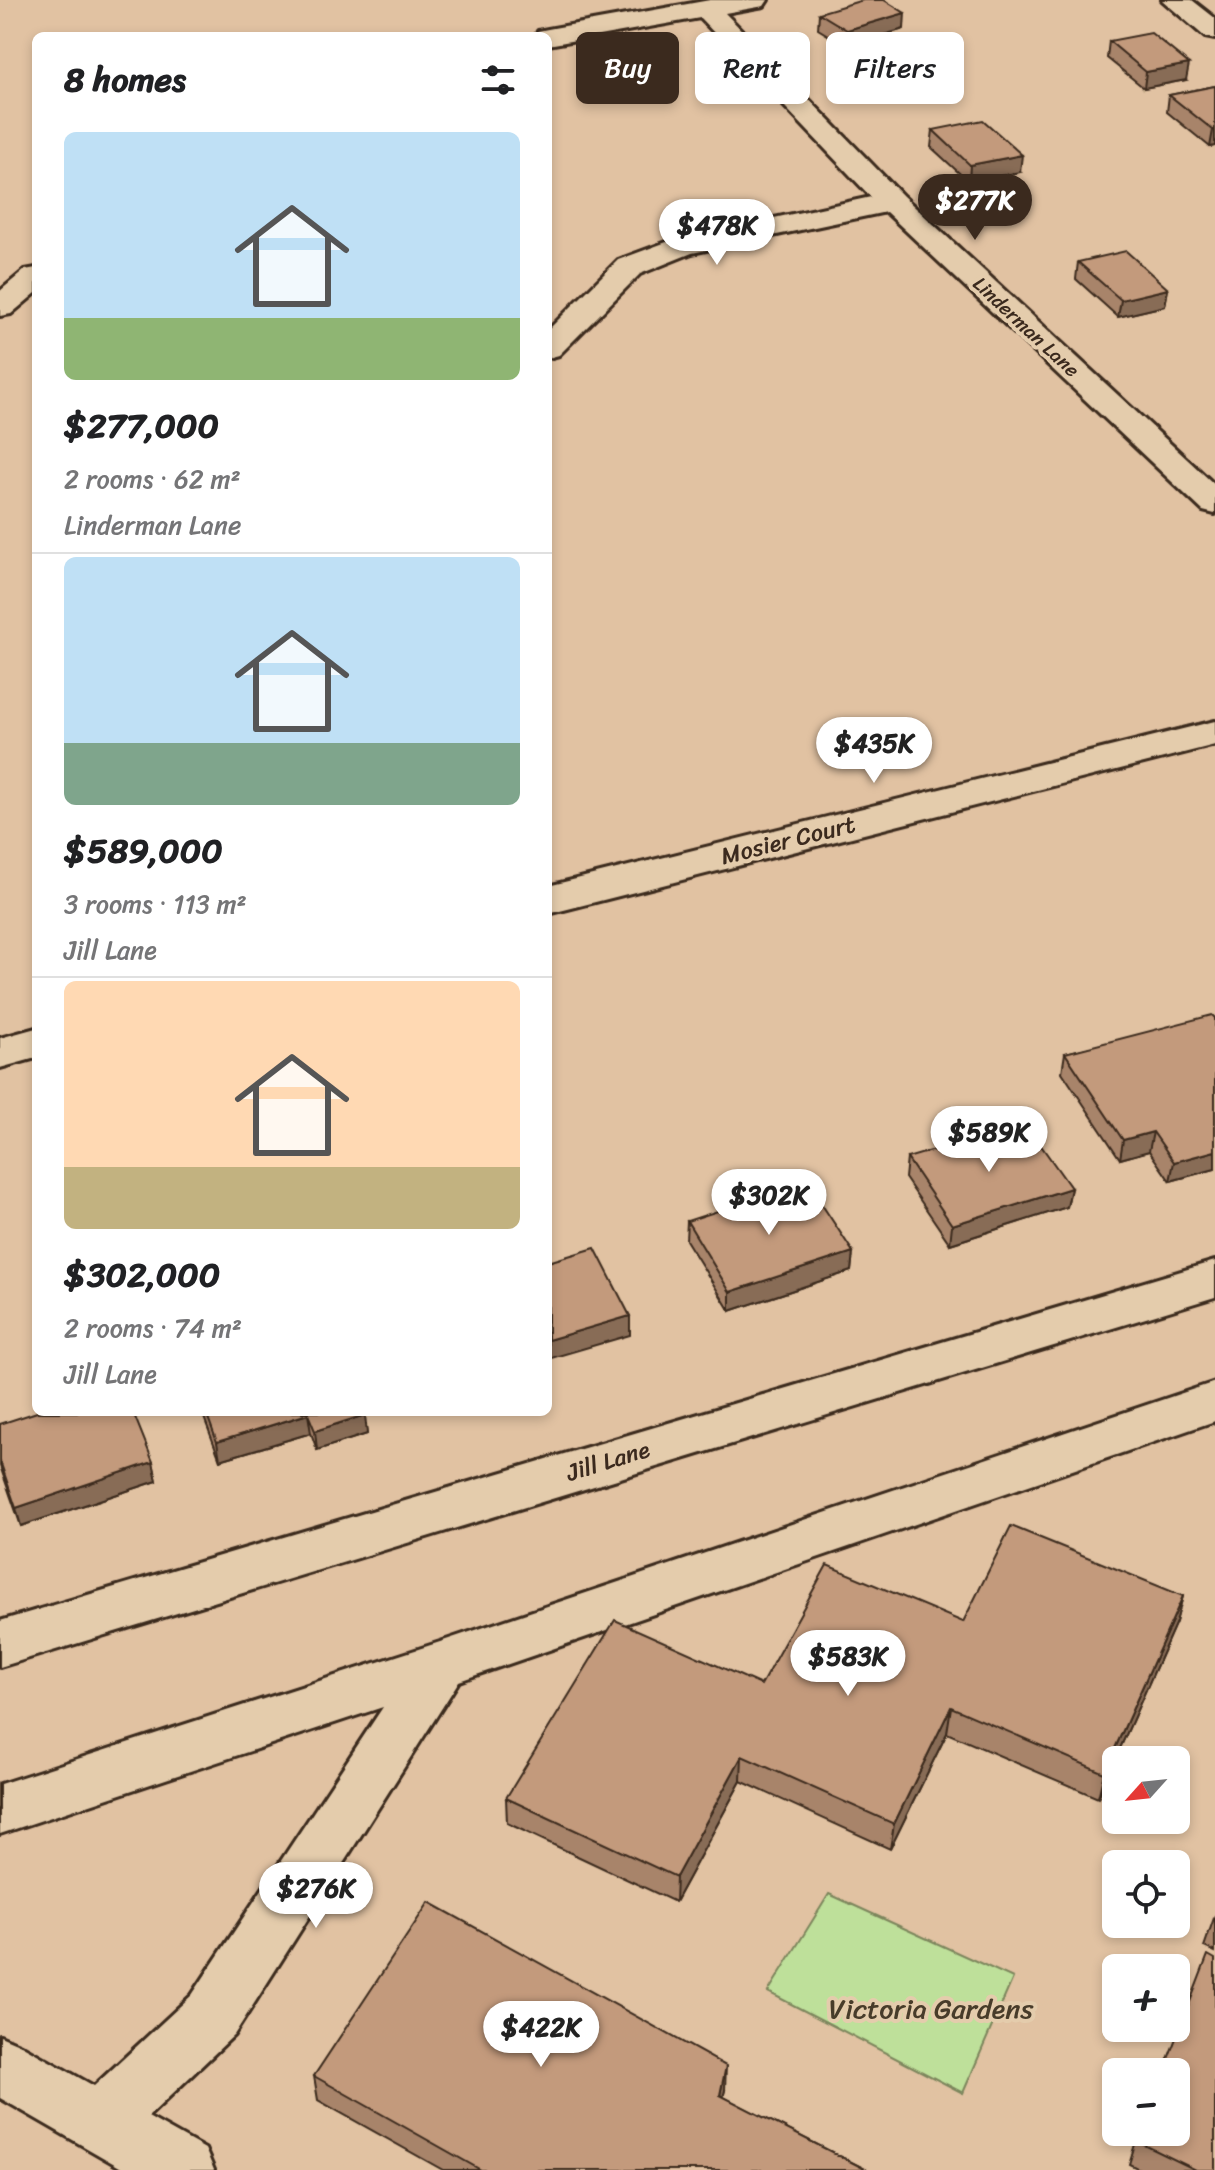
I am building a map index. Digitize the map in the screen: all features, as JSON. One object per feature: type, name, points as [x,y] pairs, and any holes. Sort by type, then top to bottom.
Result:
[{"type":"street","points":[[552,36],[755,0]]},
{"type":"street","points":[[1175,0],[1215,31]]},
{"type":"street","name":"Linderman Lane","points":[[707,10],[892,202],[1215,504]]},
{"type":"street","points":[[552,344],[629,267],[683,246],[892,202]]},
{"type":"street","points":[[0,307],[32,280]]},
{"type":"street","name":"Mosier Court","points":[[552,899],[1215,733]]},
{"type":"street","points":[[0,1053],[32,1044]]},
{"type":"street","name":"Jill Lane","points":[[0,1644],[1215,1279]]},
{"type":"street","points":[[0,1809],[440,1665],[1215,1401]]},
{"type":"street","points":[[101,2120],[213,2015],[440,1665]]},
{"type":"street","points":[[0,2065],[101,2120],[183,2170]]},
{"type":"green space","name":"Victoria Gardens","points":[[829,1894],[1013,1978],[963,2093],[768,1992]]},
{"type":"building","points":[[863,0],[884,0],[905,13],[847,30],[819,13]]},
{"type":"building","points":[[1151,33],[1189,64],[1146,72],[1109,41]]},
{"type":"building","points":[[1215,86],[1215,130],[1169,95]]},
{"type":"building","points":[[983,120],[1022,155],[970,165],[933,130]]},
{"type":"building","points":[[1126,251],[1168,289],[1121,300],[1078,262]]},
{"type":"building","points":[[1212,1015],[1215,1018],[1215,1151],[1174,1162],[1153,1132],[1123,1140],[1065,1053]]},
{"type":"building","points":[[1025,1123],[1071,1188],[952,1225],[907,1158]]},
{"type":"building","points":[[807,1182],[853,1252],[730,1292],[687,1221]]},
{"type":"building","points":[[595,1248],[630,1316],[552,1339],[552,1261]]},
{"type":"building","points":[[32,1414],[135,1416],[153,1462],[16,1508],[0,1461],[0,1424]]},
{"type":"building","points":[[207,1416],[302,1416],[217,1442]]},
{"type":"building","points":[[309,1416],[362,1416],[315,1431]]},
{"type":"building","points":[[1011,1526],[1183,1596],[1116,1746],[1102,1746],[1102,1772],[951,1707],[894,1824],[742,1756],[676,1877],[506,1798],[615,1620],[761,1685],[827,1565],[963,1622]]},
{"type":"building","points":[[429,1902],[726,2066],[720,2095],[867,2170],[481,2170],[314,2076]]},
{"type":"building","points":[[1208,1955],[1215,1959],[1215,2170],[1196,2170],[1146,2146],[1190,2146],[1190,2058],[1168,2058],[1175,2042],[1190,2042],[1190,2002]]}]
